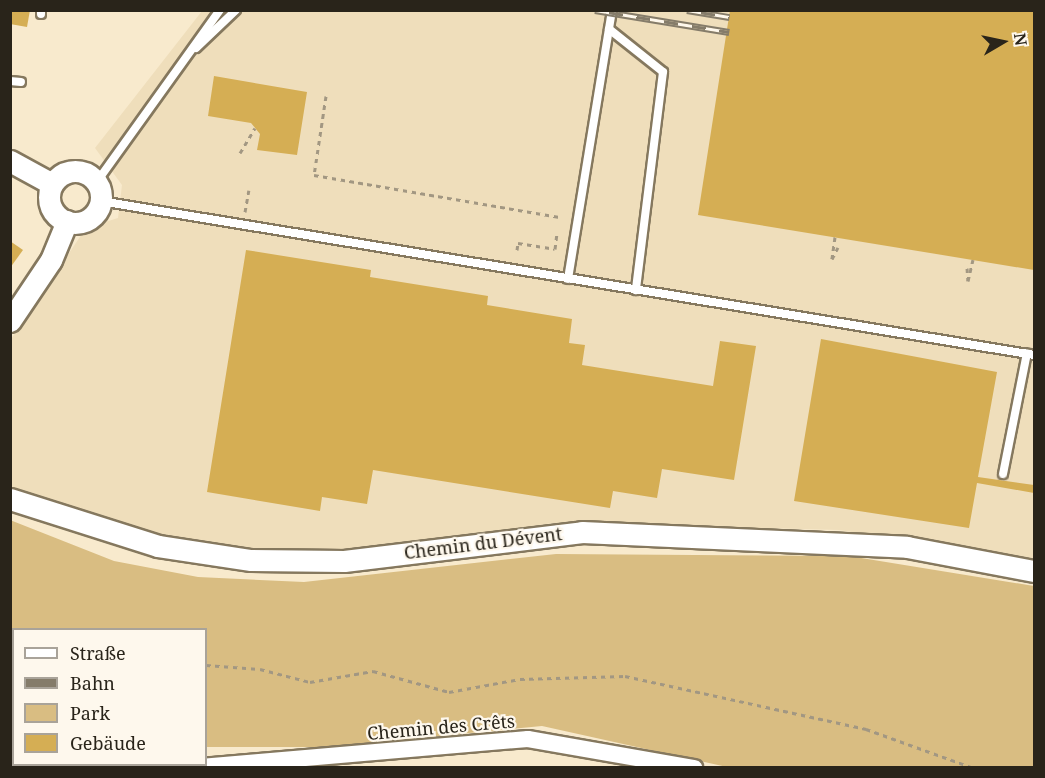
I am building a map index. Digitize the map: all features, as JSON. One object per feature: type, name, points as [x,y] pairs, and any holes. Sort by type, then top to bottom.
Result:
[{"type":"street","points":[[11,161],[52,184]]},
{"type":"street","points":[[74,171],[98,192],[84,221],[67,221],[51,206],[52,184],[74,171]]},
{"type":"street","points":[[10,321],[51,260],[67,221]]},
{"type":"street","name":"Chemin du Dévent","points":[[10,499],[158,546],[251,560],[344,561],[582,532],[907,548],[1035,571]]},
{"type":"street","name":"Chemin des Crêts","points":[[189,768],[528,739],[568,742],[695,768]]},
{"type":"street","points":[[167,766],[183,768]]},
{"type":"lane","points":[[220,10],[98,192],[568,279],[1031,354],[1003,474]]},
{"type":"lane","points":[[189,54],[236,10]]},
{"type":"lane","points":[[568,279],[612,10]]},
{"type":"lane","points":[[609,29],[663,72],[636,290]]},
{"type":"lane","points":[[10,81],[21,82]]},
{"type":"path","points":[[326,96],[314,175],[559,217]]},
{"type":"path","points":[[240,153],[255,128]]},
{"type":"path","points":[[244,216],[249,190]]},
{"type":"path","points":[[517,250],[518,243],[555,249],[557,233]]},
{"type":"path","points":[[835,237],[831,259],[838,247]]},
{"type":"path","points":[[967,268],[969,281],[973,260]]},
{"type":"path","points":[[207,665],[260,669],[310,682],[373,671],[448,692],[541,677],[625,676],[866,729],[974,768]]},
{"type":"shaded area","points":[[202,11],[1034,11],[1034,561],[839,530],[553,523],[393,546],[295,553],[199,546],[127,530],[11,491],[11,339],[86,228],[118,218],[122,185],[95,148]]},
{"type":"green space","points":[[10,520],[114,561],[198,577],[304,582],[556,554],[849,556],[1034,586],[1034,767],[727,767],[542,726],[325,747],[207,747],[207,628],[12,628],[12,641]]},
{"type":"building","points":[[10,10],[30,10],[27,27],[10,24]]},
{"type":"building","points":[[730,10],[1034,10],[1034,270],[698,215]]},
{"type":"building","points":[[214,76],[307,92],[297,155],[257,150],[260,134],[251,123],[208,116]]},
{"type":"building","points":[[10,241],[23,250],[10,268]]},
{"type":"building","points":[[246,250],[371,270],[370,277],[488,296],[487,305],[572,319],[569,343],[585,345],[582,365],[713,386],[720,341],[756,346],[734,480],[662,469],[657,498],[613,491],[610,508],[373,470],[367,504],[322,497],[320,511],[207,492]]},
{"type":"building","points":[[821,339],[997,372],[978,477],[1034,485],[1034,493],[977,483],[969,528],[794,501]]},
{"type":"railway","points":[[595,10],[729,32]]},
{"type":"railway","points":[[687,10],[729,17]]}]
